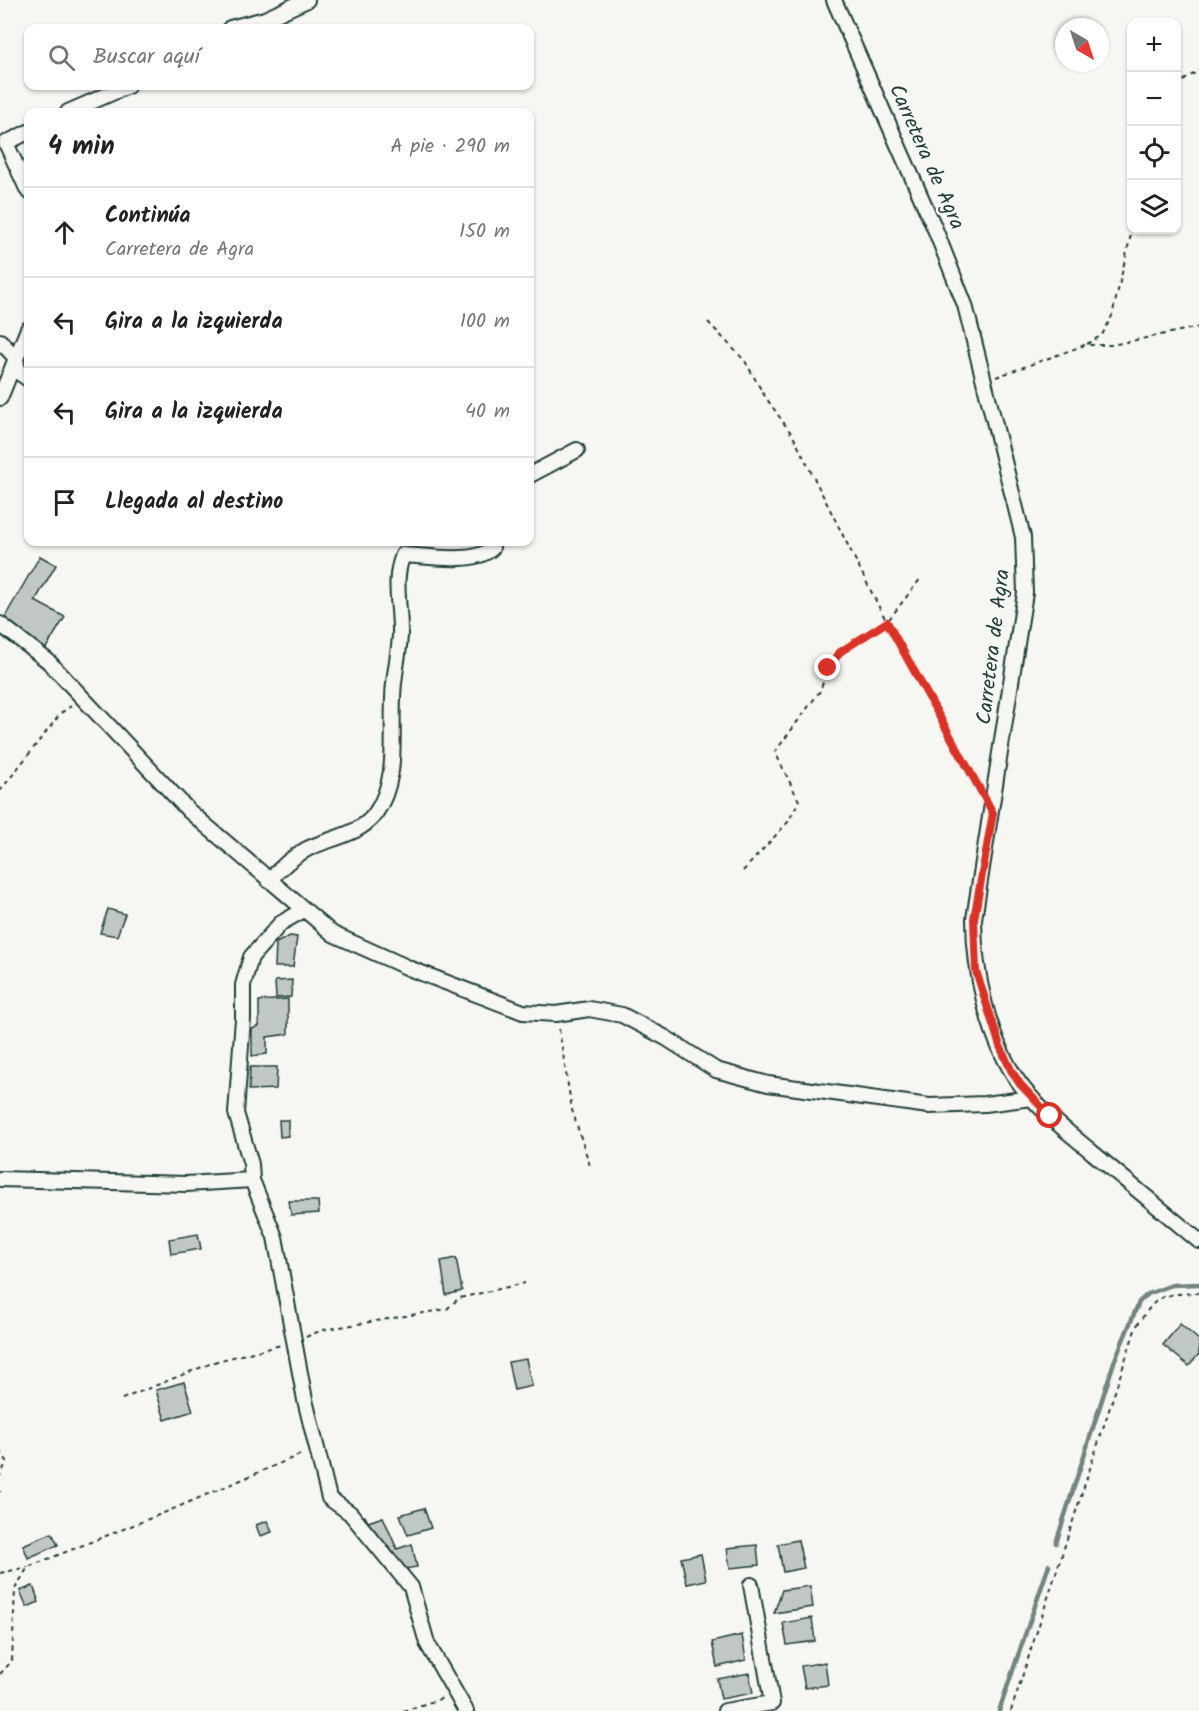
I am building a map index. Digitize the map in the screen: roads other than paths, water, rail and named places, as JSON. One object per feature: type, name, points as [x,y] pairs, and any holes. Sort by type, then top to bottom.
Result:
[{"type":"street","points":[[246,24],[265,19],[307,0]]},
{"type":"street","name":"Carretera de Agra","points":[[834,0],[965,305],[986,381],[1023,537],[1026,561],[1025,593],[993,813],[974,919],[976,971],[1000,1046],[1011,1070],[1032,1098],[1065,1130],[1199,1241]]},
{"type":"street","points":[[77,108],[119,90]]},
{"type":"street","points":[[24,133],[3,137],[24,182]]},
{"type":"street","points":[[0,398],[24,339]]},
{"type":"street","points":[[0,341],[16,358],[18,372],[24,377]]},
{"type":"street","points":[[534,473],[577,450]]},
{"type":"street","points":[[269,881],[281,867],[308,848],[358,828],[375,814],[386,791],[393,761],[393,698],[400,635],[396,570],[403,555],[456,558],[485,555],[492,546]]},
{"type":"street","points":[[0,624],[48,660],[189,811],[333,934],[411,969],[523,1012],[556,1014],[589,1008],[622,1016],[666,1038],[716,1070],[768,1084],[929,1106],[985,1104],[1032,1098]]},
{"type":"street","points":[[303,910],[281,923],[251,957],[243,985],[243,1019],[236,1113],[251,1164],[252,1180],[275,1237],[315,1443],[329,1498],[350,1513],[411,1587],[427,1643],[466,1711]]},
{"type":"street","points":[[0,1179],[186,1184],[252,1180]]},
{"type":"street","points":[[725,1711],[772,1703],[751,1585]]},
{"type":"waterway","points":[[1056,1543],[1114,1362],[1139,1302],[1148,1294],[1172,1285],[1199,1284]]},
{"type":"waterway","points":[[999,1711],[1049,1565]]}]
